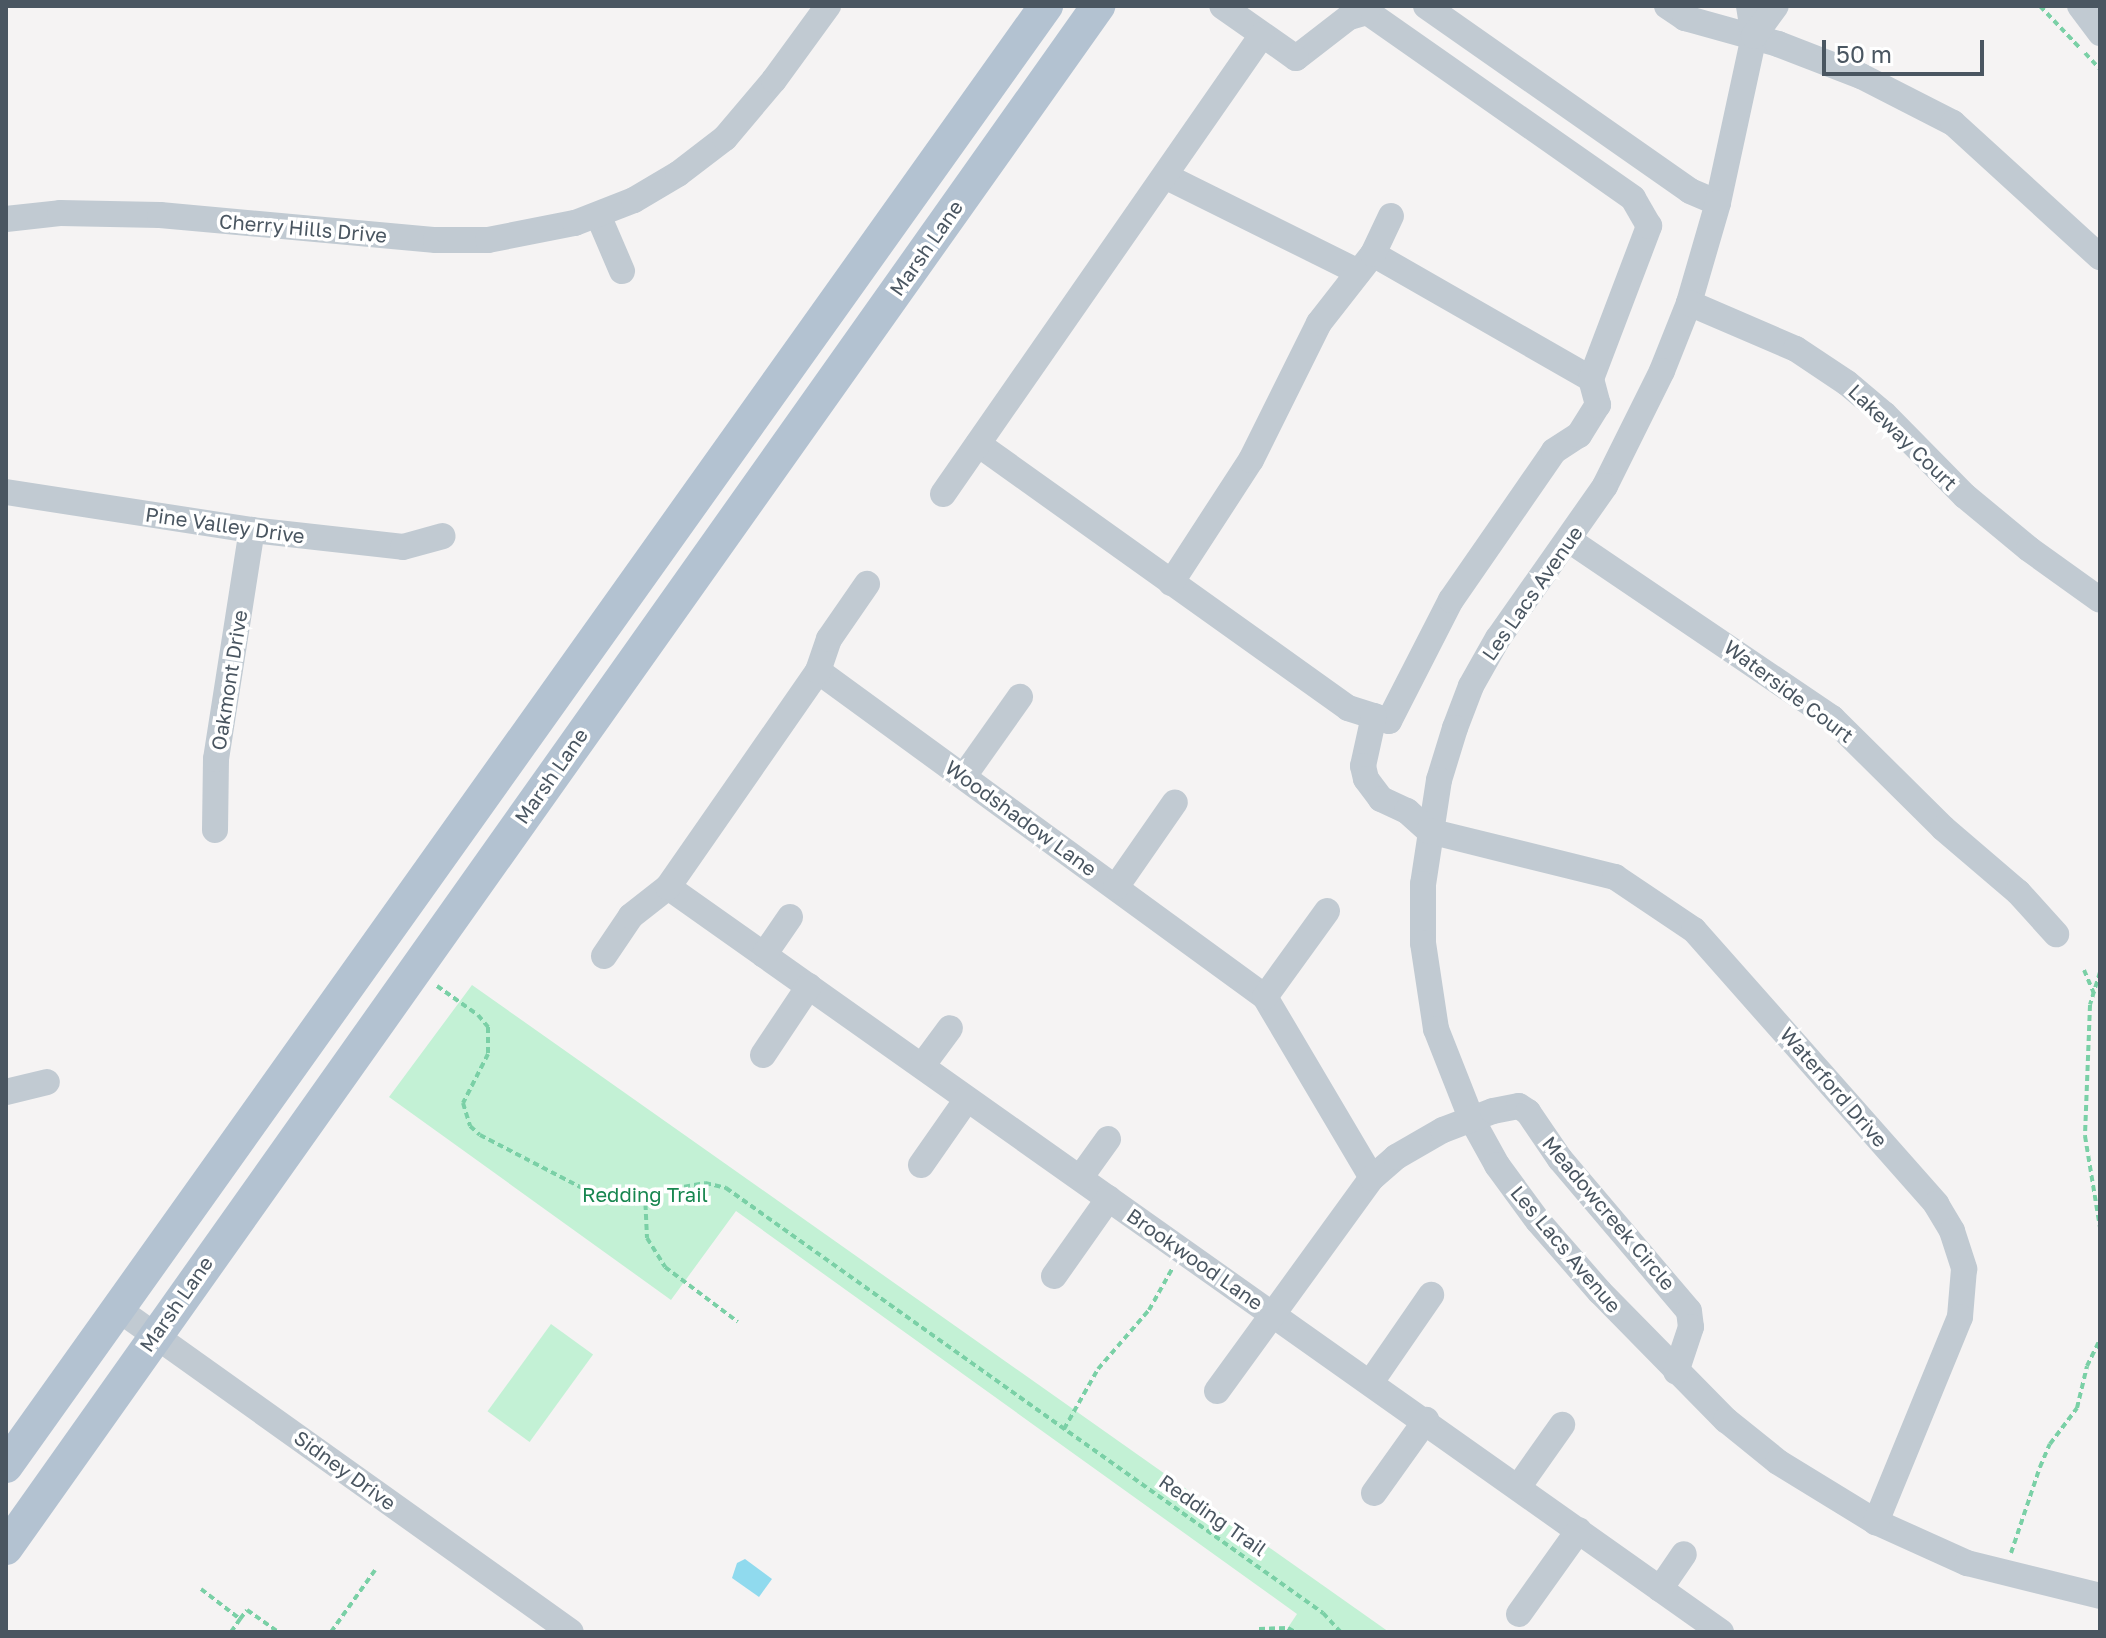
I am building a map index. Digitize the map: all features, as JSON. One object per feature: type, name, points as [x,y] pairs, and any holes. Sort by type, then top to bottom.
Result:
[{"type":"main road","points":[[6,1466],[1046,6]]},
{"type":"main road","name":"Marsh Lane","points":[[6,1548],[153,1336],[1098,6]]},
{"type":"street","name":"Cherry Hills Drive","points":[[6,219],[60,213],[160,215],[436,240],[488,240],[598,215],[634,200],[678,174],[725,138],[774,80],[828,6]]},
{"type":"street","points":[[978,444],[1348,708],[1389,721],[1451,600],[1554,451],[1579,435],[1598,405],[1591,379],[1649,226],[1633,198],[1367,12],[1349,17],[1296,58],[1222,6]]},
{"type":"street","points":[[1426,6],[1690,191],[1718,203]]},
{"type":"street","points":[[1667,6],[1685,18],[1754,36],[1861,76],[1953,123],[2100,257]]},
{"type":"street","name":"Les Lacs Avenue","points":[[1749,6],[1754,36],[1718,203],[1689,303],[1637,427],[1605,486],[1498,638],[1471,686],[1439,780],[1429,831],[1423,943],[1429,998],[1436,1029],[1471,1118],[1497,1165],[1538,1221],[1676,1372],[1726,1420],[1778,1462],[1876,1522],[1967,1563],[2100,1596]]},
{"type":"street","name":"Les Lacs Avenue","points":[[1754,36],[1776,6]]},
{"type":"street","points":[[2080,6],[2100,33]]},
{"type":"street","points":[[943,494],[1262,35]]},
{"type":"street","points":[[1165,176],[1366,263],[1591,379]]},
{"type":"street","points":[[598,215],[622,271]]},
{"type":"street","points":[[1171,583],[1209,530],[1251,460],[1319,323],[1366,263],[1391,216]]},
{"type":"street","name":"Lakeway Court","points":[[1689,303],[1796,349],[1847,383],[1884,414],[1965,496],[2100,600]]},
{"type":"street","name":"Pine Valley Drive","points":[[6,492],[252,530],[403,547],[443,536]]},
{"type":"street","name":"Oakmont Drive","points":[[215,830],[216,759],[252,530]]},
{"type":"street","name":"Waterside Court","points":[[1569,540],[1832,718],[1943,828],[2018,892],[2056,934]]},
{"type":"street","points":[[604,956],[631,916],[668,887],[818,671],[829,639],[867,584]]},
{"type":"street","name":"Woodshadow Lane","points":[[818,671],[1265,997],[1372,1178]]},
{"type":"street","points":[[964,776],[1020,697]]},
{"type":"street","points":[[1374,716],[1364,753],[1366,779],[1381,799],[1407,811],[1429,831]]},
{"type":"street","points":[[1116,887],[1175,802]]},
{"type":"street","name":"Waterford Drive","points":[[1429,831],[1615,877],[1694,930],[1936,1204],[1952,1231],[1964,1269],[1960,1317],[1876,1522]]},
{"type":"street","name":"Brookwood Lane","points":[[668,887],[1426,1420],[1721,1632]]},
{"type":"street","points":[[1265,997],[1327,911]]},
{"type":"street","points":[[764,955],[790,917]]},
{"type":"street","points":[[763,1055],[809,986]]},
{"type":"street","points":[[922,1066],[950,1028]]},
{"type":"street","points":[[6,1092],[47,1082]]},
{"type":"street","points":[[921,1165],[967,1099]]},
{"type":"street","name":"Meadowcreek Circle","points":[[1217,1391],[1372,1178],[1396,1157],[1471,1118],[1519,1106],[1528,1112],[1560,1159],[1689,1311],[1691,1327],[1676,1372]]},
{"type":"street","points":[[1080,1178],[1108,1139]]},
{"type":"street","points":[[1054,1276],[1109,1198]]},
{"type":"street","points":[[1371,1382],[1431,1295]]},
{"type":"street","name":"Sidney Drive","points":[[118,1309],[571,1632]]},
{"type":"street","points":[[1374,1493],[1426,1420]]},
{"type":"street","points":[[1519,1486],[1562,1425]]},
{"type":"street","points":[[1519,1614],[1579,1530]]},
{"type":"street","points":[[1660,1589],[1684,1554]]},
{"type":"path","points":[[2040,6],[2100,69]]},
{"type":"path","points":[[2084,970],[2094,994]]},
{"type":"path","points":[[2100,972],[2094,994],[2085,1136],[2100,1228]]},
{"type":"path","name":"Redding Trail","points":[[434,984],[478,1015],[488,1027],[488,1054],[466,1091],[463,1103],[470,1126],[579,1189],[612,1196],[645,1194],[705,1183],[726,1188],[1323,1613],[1341,1632]]},
{"type":"path","points":[[645,1194],[647,1238],[654,1252],[682,1283],[738,1322]]},
{"type":"path","points":[[1064,1429],[1098,1369],[1149,1310],[1185,1252]]},
{"type":"path","points":[[2009,1555],[2040,1467],[2050,1444],[2077,1408],[2087,1366],[2100,1339]]},
{"type":"path","points":[[331,1632],[375,1570]]},
{"type":"path","points":[[201,1589],[240,1619]]},
{"type":"path","points":[[231,1632],[247,1610],[278,1632]]},
{"type":"path","points":[[1259,1629],[1288,1628],[1295,1632]]},
{"type":"green space","name":"Redding Trail","points":[[472,985],[1389,1632],[1285,1632],[1297,1614],[736,1211],[671,1300],[389,1097]]},
{"type":"green space","points":[[551,1324],[593,1355],[530,1442],[488,1411]]},
{"type":"water","points":[[745,1559],[772,1579],[759,1597],[732,1578],[737,1563]]}]
